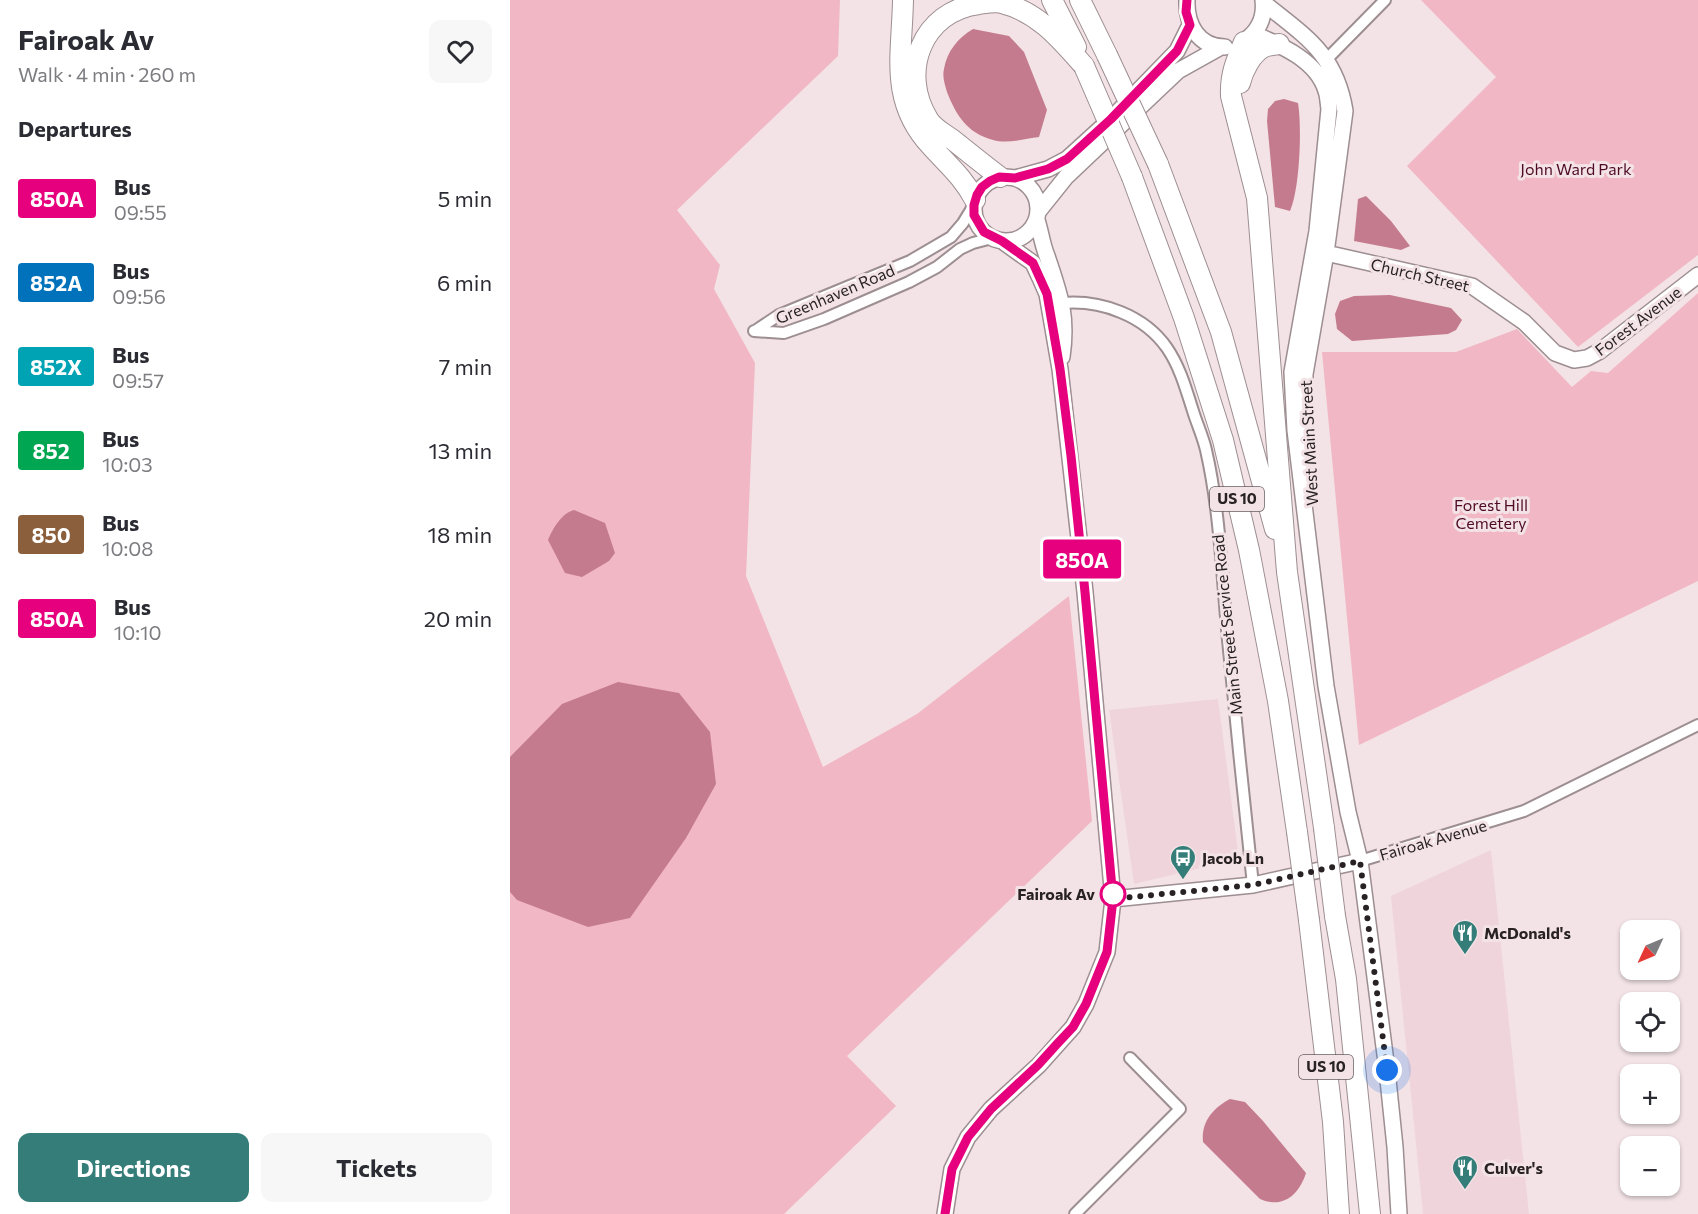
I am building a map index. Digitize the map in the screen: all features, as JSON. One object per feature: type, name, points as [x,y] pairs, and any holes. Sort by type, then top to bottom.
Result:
[{"type":"highway","points":[[903,0],[899,68],[906,108],[920,133],[966,183],[975,201]]},
{"type":"highway","name":"US 10","points":[[1052,0],[1084,66],[1132,177],[1184,318],[1223,440],[1249,549],[1278,701],[1309,920],[1333,1122],[1339,1214]]},
{"type":"highway","name":"US 10","points":[[1080,0],[1158,164],[1221,332],[1287,572],[1335,916],[1346,979],[1370,1214]]},
{"type":"highway","points":[[1007,178],[929,122],[921,106],[917,84],[917,64],[922,42],[936,22],[954,10],[999,2],[1026,11],[1053,32],[1084,66]]},
{"type":"highway","points":[[1249,38],[1234,64],[1230,81],[1257,198],[1287,572]]},
{"type":"highway","points":[[1236,115],[1240,80],[1247,66],[1264,47],[1279,44]]},
{"type":"street","points":[[1187,0],[1186,12],[1190,25],[1198,36],[1209,44],[1221,47],[1233,46],[1249,38],[1261,24],[1264,2]]},
{"type":"street","points":[[1326,60],[1385,0]]},
{"type":"street","name":"West Main Street","points":[[1264,2],[1317,46],[1342,95],[1345,111],[1320,252],[1292,372],[1295,430],[1326,686],[1348,812],[1360,861],[1387,1070],[1399,1214]]},
{"type":"street","name":"Greenhaven Road","points":[[1190,25],[1177,51],[1111,119],[1067,159],[1048,169],[990,181],[982,187],[963,223],[951,237],[910,261],[779,315],[754,331],[784,333],[824,319],[909,282],[937,267],[966,246],[997,239],[1018,239],[1025,235],[1066,177],[1178,71],[1221,47]]},
{"type":"street","name":"West Main Street","points":[[1249,38],[1279,44],[1301,58],[1322,81],[1327,91],[1328,121],[1317,231],[1320,252]]},
{"type":"street","points":[[1007,178],[1028,185],[1037,202],[1037,216],[1044,247],[1063,303],[1064,340],[1060,369]]},
{"type":"street","points":[[945,1214],[952,1169],[968,1137],[991,1109],[1038,1065],[1073,1027],[1086,1004],[1107,952],[1113,899],[1085,592],[1060,369],[1047,294],[1033,263],[984,232],[974,215],[975,201]]},
{"type":"street","name":"Church Street","points":[[1320,252],[1472,286],[1524,322],[1555,353],[1574,360]]},
{"type":"street","name":"Forest Avenue","points":[[1574,360],[1587,358],[1600,351],[1698,275]]},
{"type":"street","name":"Main Street Service Road","points":[[1063,303],[1101,305],[1135,318],[1155,333],[1167,348],[1182,377],[1198,426],[1212,481],[1253,885]]},
{"type":"street","name":"Fairoak Avenue","points":[[1113,899],[1253,885],[1360,861],[1524,811],[1698,725]]},
{"type":"street","points":[[1075,1214],[1180,1109],[1130,1058]]},
{"type":"shaded area","points":[[973,29],[1009,36],[1024,52],[1047,110],[1039,137],[998,141],[984,137],[969,128],[954,108],[944,81],[945,62],[954,46]]},
{"type":"shaded area","points":[[1284,99],[1298,103],[1299,113],[1298,173],[1290,211],[1275,207],[1267,121],[1268,109],[1275,101]]},
{"type":"shaded area","points":[[1366,196],[1391,221],[1410,246],[1401,250],[1354,241],[1358,199]]},
{"type":"shaded area","points":[[1390,295],[1451,308],[1462,320],[1456,330],[1448,334],[1352,341],[1337,329],[1335,314],[1340,301],[1354,296]]},
{"type":"shaded area","points":[[574,510],[605,523],[615,553],[609,561],[582,577],[565,573],[548,540],[555,526]]},
{"type":"shaded area","points":[[618,682],[679,693],[710,732],[716,784],[686,838],[630,918],[588,927],[517,900],[510,892],[510,757],[562,704]]},
{"type":"shaded area","points":[[1218,699],[1239,859],[1134,884],[1109,710]]},
{"type":"shaded area","points":[[1491,850],[1529,1214],[1423,1214],[1391,896]]},
{"type":"shaded area","points":[[1230,1099],[1245,1102],[1306,1173],[1299,1188],[1289,1198],[1276,1202],[1260,1199],[1203,1142],[1204,1128],[1209,1116]]},
{"type":"green space","points":[[510,0],[840,0],[838,56],[677,210],[720,265],[714,289],[755,363],[746,576],[823,767],[917,714],[1069,596],[1092,821],[847,1056],[896,1106],[784,1214],[510,1214]]},
{"type":"green space","name":"John Ward Park","points":[[1421,0],[1698,0],[1698,255],[1578,347],[1407,166],[1496,77]]},
{"type":"green space","name":"Forest Hill Cemetery","points":[[1698,293],[1698,581],[1359,745],[1322,352],[1456,352],[1517,329],[1572,387],[1591,371],[1608,373]]},
{"type":"bus line","name":"850A","points":[[945,1214],[952,1169],[968,1137],[991,1109],[1038,1065],[1073,1027],[1086,1004],[1107,952],[1113,899],[1071,456],[1060,369],[1047,294],[1033,263],[1002,241],[984,232],[974,215],[974,205],[982,187],[990,181],[999,177],[1015,178],[1048,169],[1067,159],[1111,119],[1177,51],[1190,25],[1186,12],[1187,0]]},
{"type":"place","name":"Jacob Ln","points":[[1183,881]]},
{"type":"place","name":"Fairoak Av","points":[[1113,894]]},
{"type":"place","name":"McDonald's","points":[[1465,956]]},
{"type":"place","name":"Culver's","points":[[1465,1191]]},
{"type":"route","points":[[1113,894],[1113,899],[1253,885],[1360,861],[1387,1070]]}]
